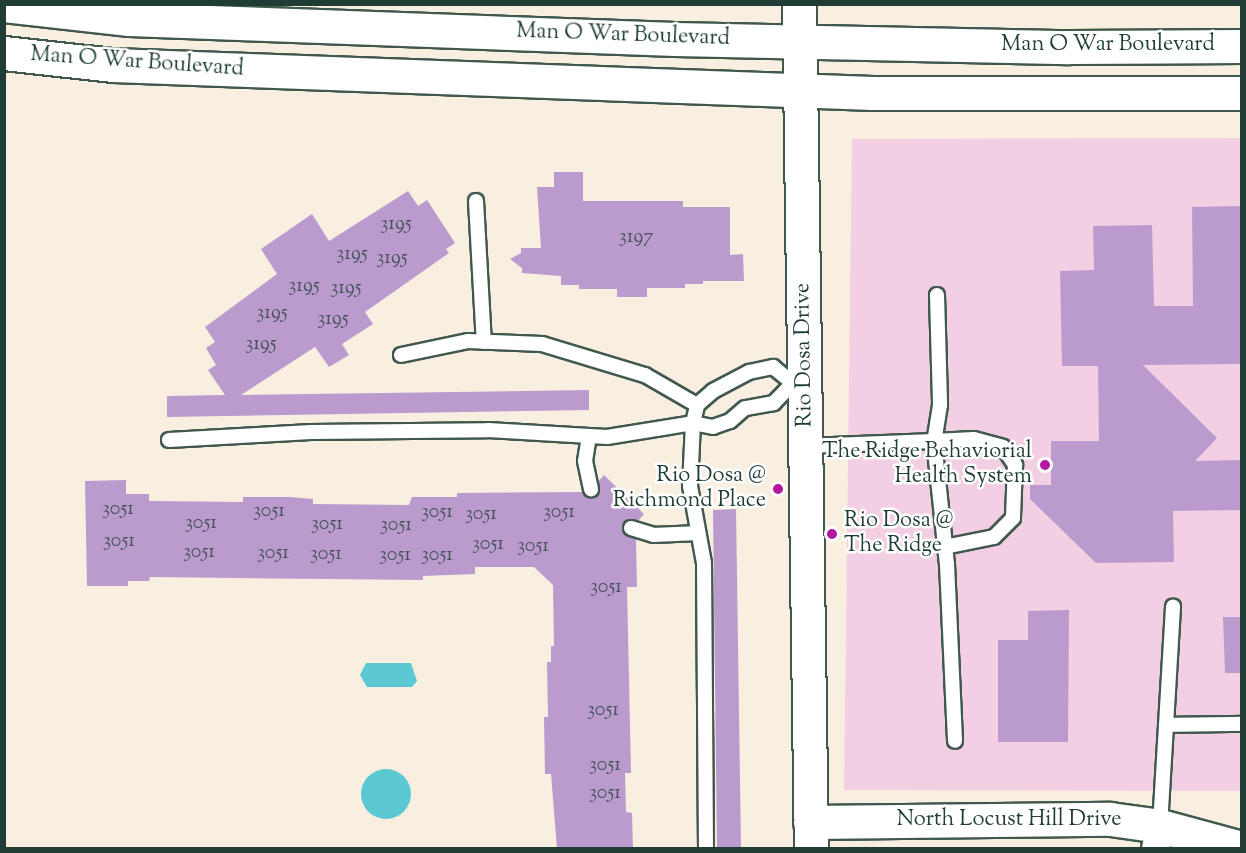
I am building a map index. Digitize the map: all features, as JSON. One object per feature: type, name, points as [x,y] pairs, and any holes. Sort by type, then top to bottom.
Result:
[{"type":"main road","name":"Rio Dosa Drive","points":[[800,4],[799,383],[806,446],[811,835]]},
{"type":"main road","name":"Man O War Boulevard","points":[[4,5],[129,19],[799,42],[1242,46]]},
{"type":"main road","name":"Man O War Boulevard","points":[[4,53],[113,65],[801,91],[1100,95],[1242,93]]},
{"type":"main road","name":"North Locust Hill Drive","points":[[811,835],[1045,818],[1241,849]]},
{"type":"lane","points":[[476,201],[484,342]]},
{"type":"lane","points":[[937,295],[940,405],[934,441],[945,546],[955,741]]},
{"type":"lane","points":[[401,355],[468,341],[542,344],[645,375],[697,405]]},
{"type":"lane","points":[[170,440],[311,432],[488,430],[608,437],[693,423],[713,426],[730,421],[746,408],[774,404],[799,383],[773,367],[757,370],[712,391],[697,405],[693,423],[690,486],[704,563],[706,849]]},
{"type":"lane","points":[[589,436],[585,461],[591,489]]},
{"type":"lane","points":[[806,446],[974,440],[1003,447],[1015,465],[1013,518],[994,537],[945,546]]},
{"type":"lane","points":[[631,528],[654,535],[698,533]]},
{"type":"lane","points":[[1158,837],[1173,606]]},
{"type":"lane","points":[[1166,725],[1241,724],[1242,717]]},
{"type":"shaded area","name":"The Ridge Behaviorial Health System","points":[[1241,138],[1241,791],[844,790],[852,139]]},
{"type":"water","points":[[366,663],[411,663],[417,681],[412,687],[367,687],[360,675]]},
{"type":"water","points":[[386,769],[395,771],[406,780],[411,794],[409,803],[400,814],[386,819],[377,817],[366,808],[361,794],[363,785],[372,774]]},
{"type":"building","points":[[554,172],[583,172],[583,201],[683,201],[683,207],[730,207],[730,255],[743,254],[744,281],[703,281],[703,284],[685,284],[685,288],[647,288],[647,297],[617,297],[617,289],[579,289],[579,285],[561,285],[561,276],[522,273],[522,268],[510,259],[521,253],[521,248],[541,248],[537,187],[554,187]]},
{"type":"building","points":[[408,191],[418,206],[427,200],[455,243],[446,249],[449,253],[365,312],[373,324],[342,344],[349,355],[329,367],[315,347],[241,395],[589,390],[589,410],[167,417],[167,396],[225,395],[208,370],[216,365],[206,348],[215,342],[205,327],[277,274],[261,249],[312,214],[329,241]]},
{"type":"building","points":[[1242,206],[1242,364],[1143,365],[1217,438],[1195,461],[1242,460],[1242,510],[1173,511],[1174,562],[1096,563],[1030,499],[1030,485],[1051,485],[1051,441],[1099,441],[1098,366],[1062,366],[1060,271],[1094,270],[1093,226],[1152,225],[1154,306],[1193,306],[1192,207]]},
{"type":"building","points":[[604,475],[644,514],[638,521],[625,521],[622,529],[636,539],[637,587],[627,587],[631,773],[625,773],[626,812],[632,813],[633,849],[557,849],[551,774],[545,774],[544,717],[548,717],[547,662],[551,662],[551,646],[554,646],[553,585],[534,567],[475,567],[475,574],[423,576],[423,580],[150,577],[149,581],[128,581],[128,586],[87,586],[85,481],[126,480],[126,494],[149,494],[149,501],[243,502],[243,497],[290,497],[313,499],[313,504],[409,505],[412,497],[457,497],[457,493],[583,492],[592,498],[599,492],[599,481]]},
{"type":"building","points":[[736,509],[741,849],[717,849],[713,510]]},
{"type":"building","points":[[1069,610],[1068,742],[998,742],[998,640],[1028,640],[1028,611]]},
{"type":"building","points":[[1223,617],[1242,617],[1242,673],[1225,673]]},
{"type":"place","name":"The Ridge Behaviorial Health System","points":[[1045,465]]},
{"type":"place","name":"Rio Dosa @ Richmond Place","points":[[778,489]]},
{"type":"place","name":"Rio Dosa @ The Ridge","points":[[832,534]]}]
